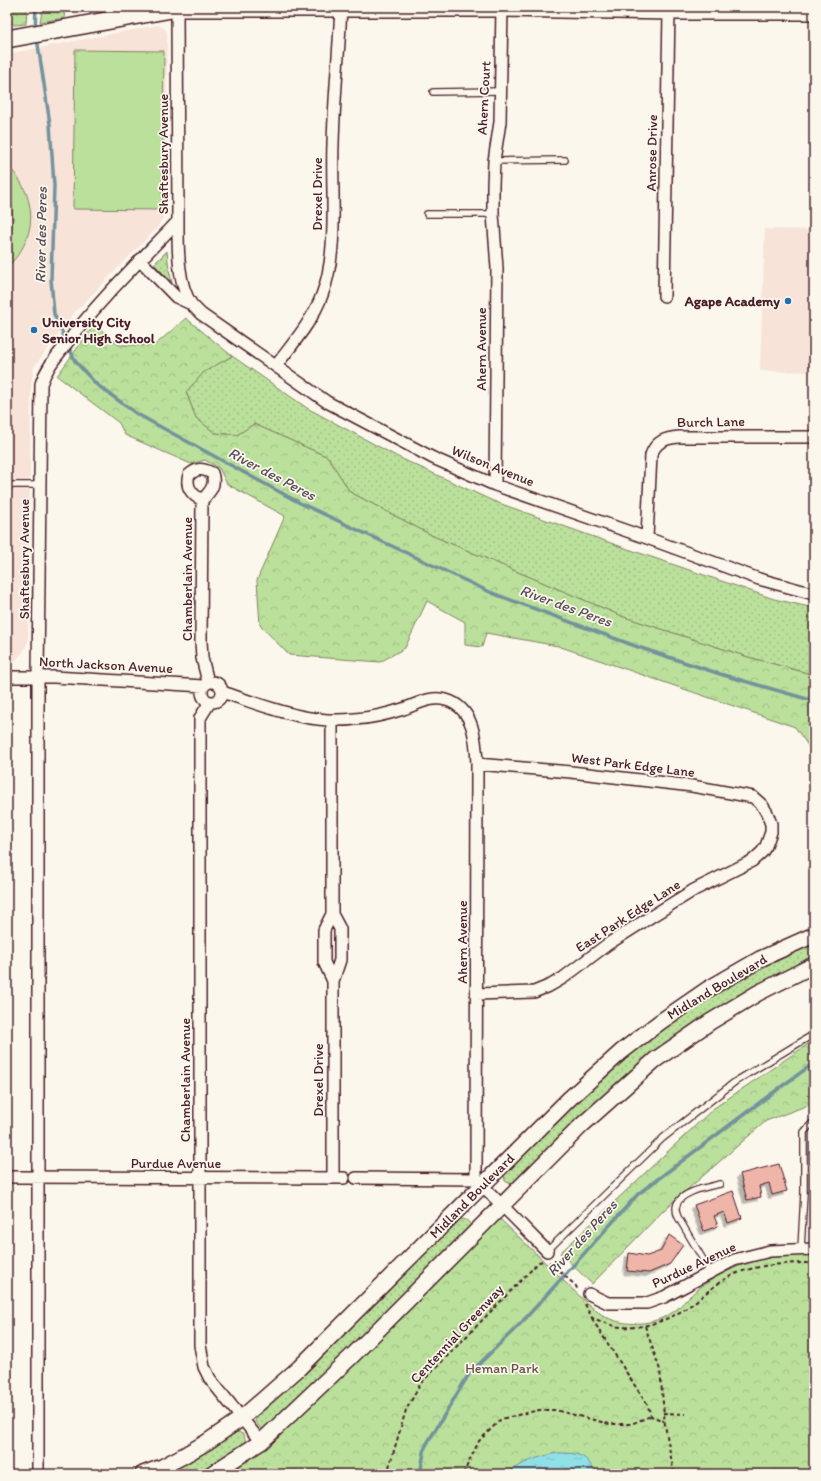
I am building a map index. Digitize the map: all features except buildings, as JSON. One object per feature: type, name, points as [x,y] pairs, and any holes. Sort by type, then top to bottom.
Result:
[{"type":"main road","points":[[14,38],[177,8],[502,7],[669,11],[814,11]]},
{"type":"main road","name":"Midland Boulevard","points":[[143,1474],[162,1467],[207,1442],[242,1418],[299,1368],[479,1182],[621,1052],[660,1022],[708,989],[760,959],[814,935]]},
{"type":"main road","name":"Midland Boulevard","points":[[211,1474],[261,1442],[353,1355],[582,1125],[655,1060],[710,1022],[758,993],[814,965]]},
{"type":"street","name":"Ahern Court","points":[[492,214],[494,161],[500,122],[502,7]]},
{"type":"street","name":"Shaftesbury Avenue","points":[[38,1474],[38,677],[41,384],[44,373],[50,364],[86,317],[178,221],[177,8]]},
{"type":"street","name":"Drexel Drive","points":[[276,366],[306,327],[322,295],[328,275],[332,232],[334,96],[342,8]]},
{"type":"street","name":"Anrose Drive","points":[[664,296],[669,11]]},
{"type":"street","name":"Ahern Avenue","points":[[492,214],[497,268],[495,485]]},
{"type":"street","name":"Wilson Avenue","points":[[178,221],[178,257],[182,277],[192,304],[201,314],[327,402],[433,458],[495,485],[760,579],[814,594]]},
{"type":"street","name":"Wilson Avenue","points":[[140,260],[176,297],[192,304]]},
{"type":"street","name":"Burch Lane","points":[[647,538],[651,455],[657,444],[663,440],[679,437],[814,437]]},
{"type":"street","name":"Chamberlain Avenue","points":[[202,500],[201,641],[206,684]]},
{"type":"street","name":"North Jackson Avenue","points":[[7,677],[206,684]]},
{"type":"street","points":[[215,682],[220,686],[222,692],[219,699],[216,701],[210,702],[202,696],[202,689],[206,684],[215,682]]},
{"type":"street","points":[[222,692],[287,714],[332,721]]},
{"type":"street","name":"Ahern Avenue","points":[[332,721],[356,719],[402,710],[437,698],[452,702],[460,708],[469,720],[474,732],[477,764],[479,1182]]},
{"type":"street","name":"Chamberlain Avenue","points":[[210,702],[200,718],[200,1345],[204,1367],[210,1379],[261,1442]]},
{"type":"street","name":"Drexel Drive","points":[[332,721],[332,914],[324,930],[324,962],[333,981]]},
{"type":"street","name":"West Park Edge Lane","points":[[477,764],[571,772],[692,786],[752,798],[762,805],[767,812],[771,824]]},
{"type":"street","name":"East Park Edge Lane","points":[[477,994],[534,992],[551,985],[563,978],[608,944],[694,890],[752,861],[766,846],[771,832],[771,824]]},
{"type":"street","name":"Drexel Drive","points":[[332,914],[340,929],[340,960],[333,981],[339,1178]]},
{"type":"street","name":"Purdue Avenue","points":[[7,1177],[339,1178]]},
{"type":"street","points":[[356,1178],[479,1182],[547,1251]]},
{"type":"street","name":"Purdue Avenue","points":[[588,1294],[608,1304],[647,1303],[664,1297],[734,1260],[770,1251],[814,1249]]},
{"type":"lane","points":[[433,92],[500,91]]},
{"type":"lane","points":[[494,161],[565,160]]},
{"type":"lane","points":[[427,214],[492,214]]},
{"type":"lane","points":[[7,485],[39,485]]},
{"type":"lane","points":[[547,1251],[663,1138],[736,1080],[814,1034]]},
{"type":"lane","points":[[801,1249],[804,1194],[804,1132],[814,1121]]},
{"type":"lane","points":[[711,1273],[678,1217],[676,1207],[679,1199],[689,1193],[720,1184]]},
{"type":"path","name":"Centennial Greenway","points":[[387,1474],[406,1410],[421,1383],[539,1262]]},
{"type":"path","points":[[552,1264],[576,1286]]},
{"type":"path","points":[[592,1318],[648,1406],[650,1416]]},
{"type":"path","points":[[645,1326],[660,1370],[664,1421],[674,1474]]},
{"type":"path","points":[[462,1474],[478,1441],[501,1419],[539,1410],[555,1410],[609,1424],[631,1424],[650,1416],[664,1421]]},
{"type":"path","points":[[663,1413],[685,1414]]},
{"type":"shaded area","name":"University City Senior High School","points":[[158,25],[165,29],[167,33],[166,203],[163,217],[157,228],[73,314],[34,367],[31,384],[28,642],[23,652],[15,661],[7,666],[7,54]]},
{"type":"shaded area","name":"Agape Academy","points":[[765,229],[814,230],[814,372],[760,371]]},
{"type":"green space","points":[[7,7],[27,7],[26,24],[14,25],[7,18]]},
{"type":"green space","points":[[43,7],[63,7],[65,18],[40,22]]},
{"type":"green space","points":[[75,50],[164,51],[162,210],[73,209]]},
{"type":"green space","points":[[7,165],[25,190],[31,216],[25,243],[17,256],[7,267],[7,241],[11,232],[13,220],[12,205],[7,193]]},
{"type":"green space","points":[[167,251],[169,270],[172,282],[154,264]]},
{"type":"green space","points":[[186,318],[232,356],[204,372],[186,392],[196,418],[215,433],[237,435],[254,424],[328,457],[350,492],[433,536],[624,617],[748,657],[814,675],[814,754],[795,727],[558,646],[486,633],[482,647],[465,645],[465,622],[427,601],[405,648],[380,662],[289,655],[260,625],[257,580],[285,516],[227,484],[219,468],[205,460],[191,464],[125,435],[119,423],[57,376],[94,325],[119,345],[155,345]]},
{"type":"green space","points":[[232,356],[307,408],[398,457],[493,501],[774,599],[814,608],[814,675],[748,657],[624,617],[433,536],[350,492],[328,457],[254,424],[237,435],[215,433],[196,418],[186,392],[204,372]]},
{"type":"green space","points":[[814,943],[814,961],[748,993],[514,1186],[505,1181],[505,1171],[633,1051],[703,1002],[769,965]]},
{"type":"green space","points":[[814,1040],[814,1103],[766,1121],[664,1210],[592,1284],[560,1253],[714,1108]]},
{"type":"green space","points":[[460,1219],[467,1221],[471,1227],[380,1320],[265,1430],[261,1429],[255,1421],[258,1414],[303,1374],[352,1327]]},
{"type":"green space","name":"Heman Park","points":[[500,1219],[591,1307],[608,1318],[625,1323],[644,1323],[670,1314],[694,1292],[708,1282],[739,1266],[770,1258],[814,1255],[814,1474],[223,1474],[330,1387]]},
{"type":"green space","points":[[239,1432],[244,1435],[246,1442],[244,1447],[199,1474],[162,1474],[199,1455],[234,1433]]},
{"type":"water","points":[[558,1453],[571,1453],[581,1456],[589,1462],[595,1474],[505,1474],[530,1460]]},
{"type":"waterway","name":"River des Peres","points":[[35,30],[36,7]]},
{"type":"waterway","name":"River des Peres","points":[[37,38],[50,124],[54,186],[51,279],[54,314],[75,361],[96,384],[137,414],[300,503],[492,593],[638,647],[720,674],[814,701]]},
{"type":"waterway","name":"River des Peres","points":[[420,1474],[425,1447],[469,1374],[523,1321],[638,1194],[814,1063]]},
{"type":"place","name":"Agape Academy","points":[[788,301]]},
{"type":"place","name":"University City Senior High School","points":[[34,330]]}]
